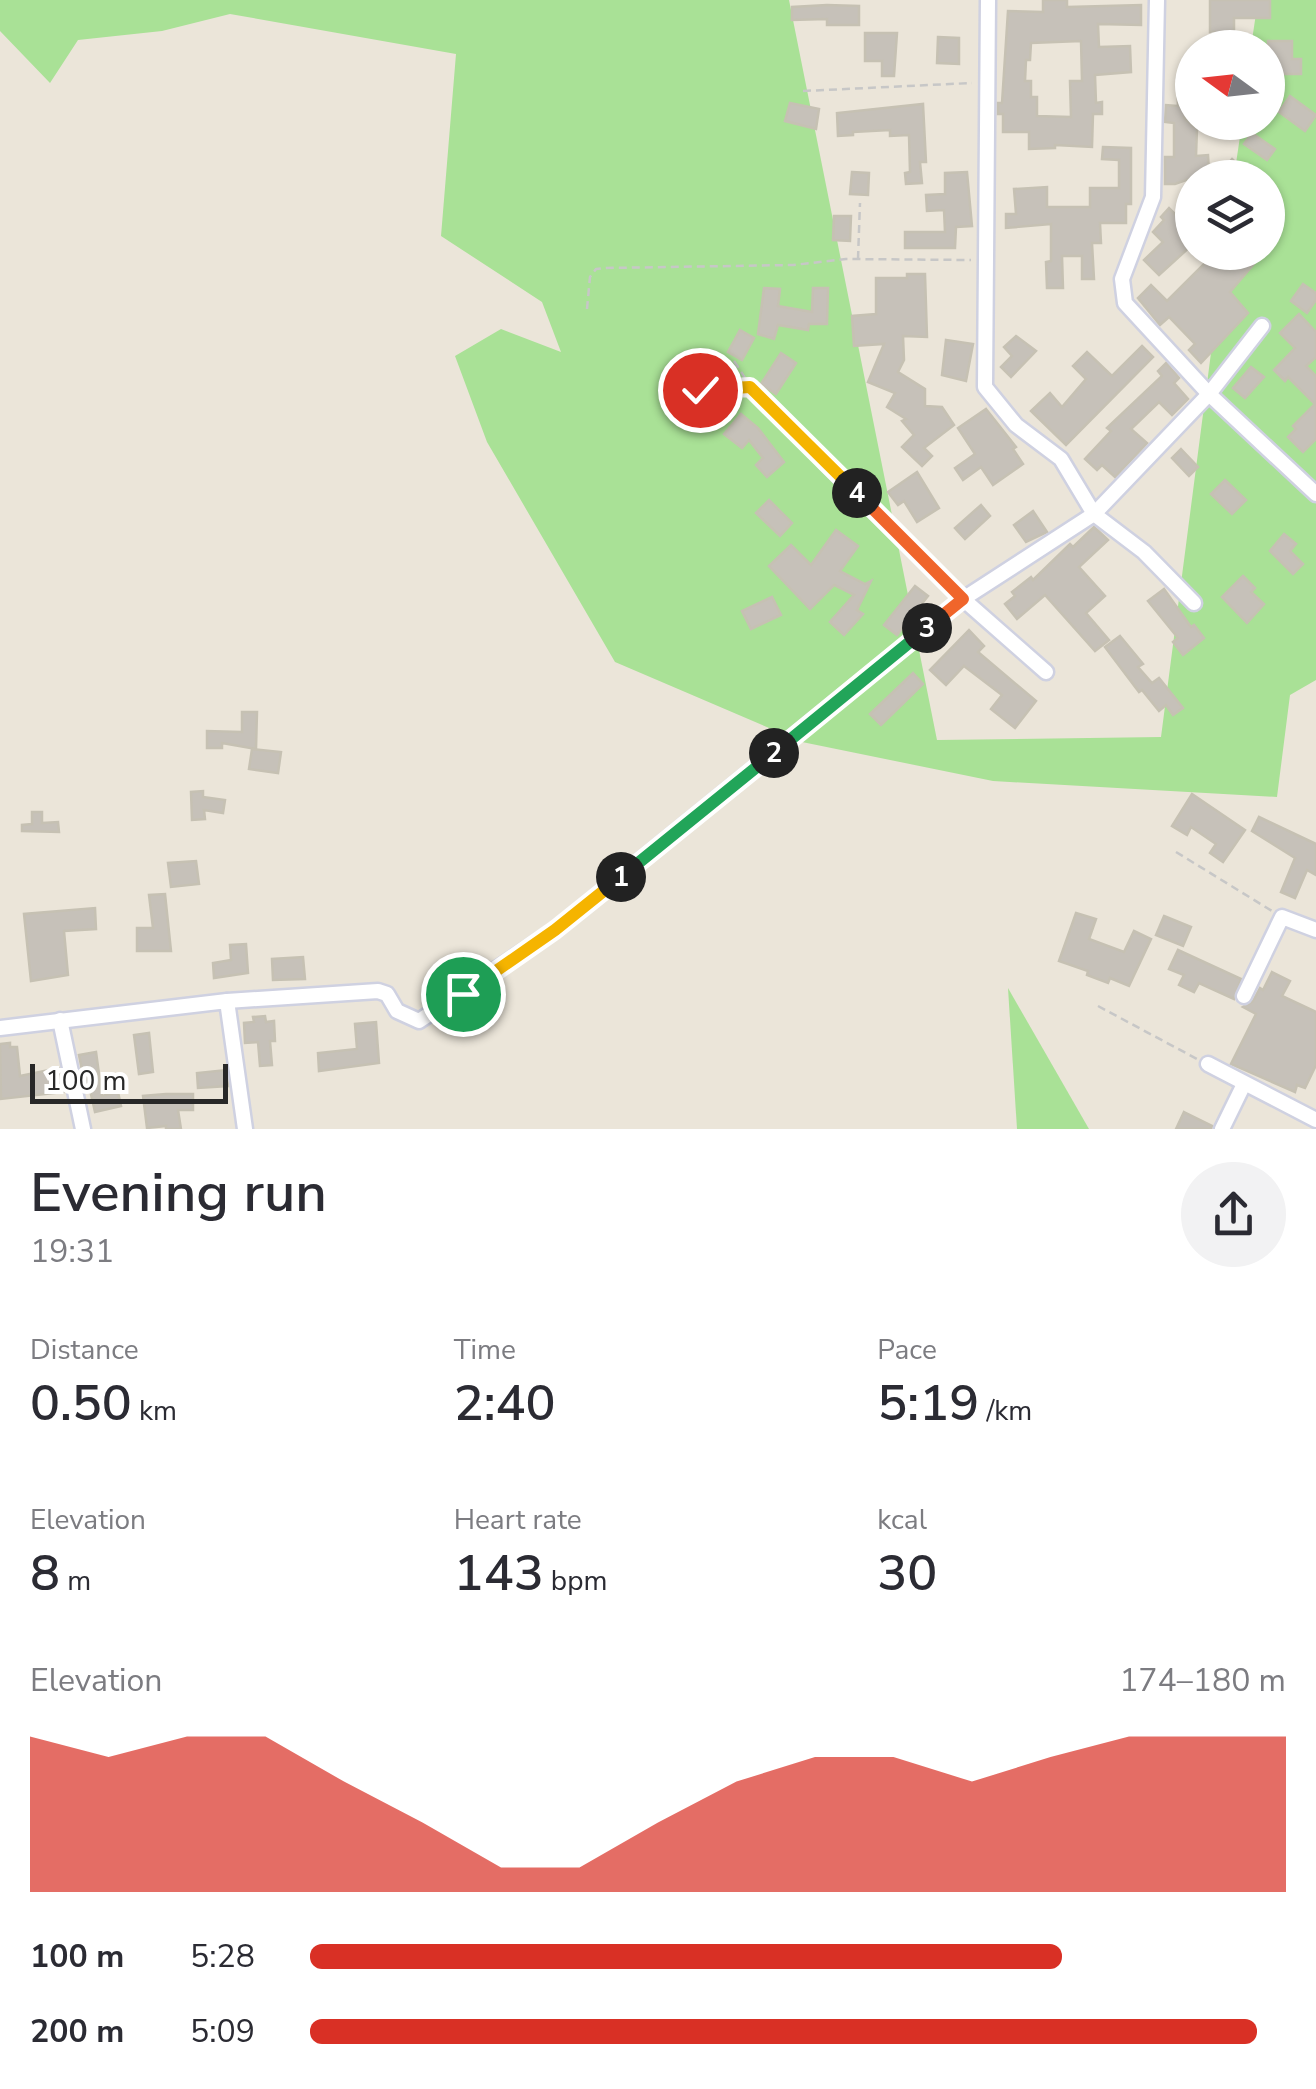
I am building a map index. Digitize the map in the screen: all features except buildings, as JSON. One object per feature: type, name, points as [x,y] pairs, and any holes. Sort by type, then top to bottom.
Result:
[{"type":"street","points":[[988,0],[985,387],[1016,424],[1061,459],[1094,514],[1144,552],[1194,602]]},
{"type":"street","points":[[1157,0],[1153,197],[1122,279],[1126,304],[1209,394],[1316,494]]},
{"type":"street","points":[[0,1028],[227,1001],[378,991],[387,994],[397,1011],[407,1018],[427,1018],[555,930],[963,599],[1094,514],[1209,394],[1262,326]]},
{"type":"street","points":[[825,462],[963,599],[1046,672]]},
{"type":"street","points":[[1244,996],[1282,917],[1316,930]]},
{"type":"street","points":[[227,1001],[245,1129]]},
{"type":"street","points":[[60,1020],[83,1129]]},
{"type":"street","points":[[1208,1064],[1316,1120]]},
{"type":"street","points":[[1222,1129],[1244,1084]]},
{"type":"path","points":[[803,90],[986,82]]},
{"type":"path","points":[[858,260],[860,204]]},
{"type":"path","points":[[587,310],[590,277],[596,269],[985,260]]},
{"type":"path","points":[[734,361],[750,387],[825,462]]},
{"type":"path","points":[[700,390],[750,387]]},
{"type":"path","points":[[1176,852],[1282,917]]},
{"type":"path","points":[[1098,1006],[1208,1064]]},
{"type":"green space","points":[[0,0],[789,0],[937,740],[1161,737],[1222,270],[1285,270],[1285,160],[1237,160],[1239,140],[1285,140],[1285,30],[1254,30],[1258,0],[1316,0],[1316,680],[1290,695],[1277,797],[993,781],[802,742],[615,662],[487,442],[455,356],[501,329],[561,352],[542,302],[441,236],[456,54],[230,14],[162,31],[78,40],[50,83],[0,31]]},
{"type":"green space","points":[[1008,988],[1089,1129],[1017,1129]]},
{"type":"route","points":[[463,994],[555,930],[963,599],[750,387],[700,390]]}]
